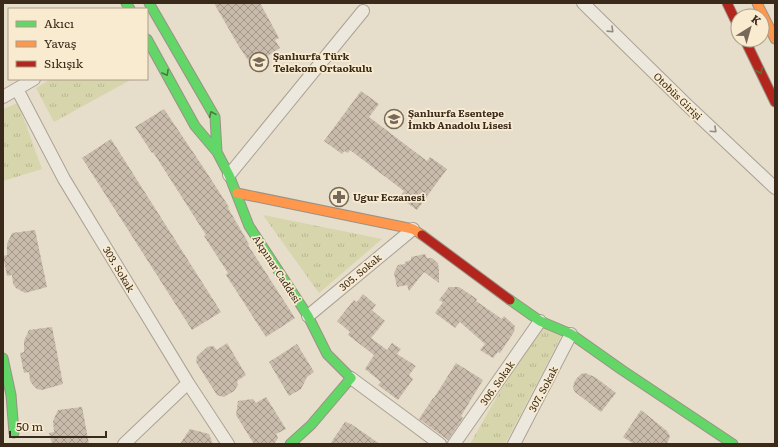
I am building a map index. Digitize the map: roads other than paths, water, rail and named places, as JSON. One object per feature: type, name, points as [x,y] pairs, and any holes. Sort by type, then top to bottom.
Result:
[{"type":"main road","name":"Akpınar Caddesi","points":[[149,3],[215,117],[217,152]]},
{"type":"main road","points":[[757,3],[775,39]]},
{"type":"main road","name":"Akpınar Caddesi","points":[[148,41],[196,126],[217,152],[237,193],[249,226],[308,316],[328,354],[351,378]]},
{"type":"main road","points":[[749,48],[775,102]]},
{"type":"main road","points":[[237,193],[413,229],[540,321],[572,334],[622,370],[733,444]]},
{"type":"main road","points":[[3,358],[11,395],[14,433],[17,444]]},
{"type":"main road","points":[[290,444],[311,425],[351,378]]},
{"type":"main road","points":[[3,415],[14,433]]},
{"type":"street","name":"Otobüs Girişi","points":[[583,3],[687,105],[775,188]]},
{"type":"street","points":[[229,175],[363,11]]},
{"type":"street","points":[[3,97],[32,80]]},
{"type":"street","name":"303. Sokak","points":[[17,89],[64,179],[188,383],[228,444]]},
{"type":"street","name":"305. Sokak","points":[[308,316],[413,229]]},
{"type":"street","name":"306. Sokak","points":[[454,444],[540,321]]},
{"type":"street","name":"307. Sokak","points":[[514,444],[572,334]]},
{"type":"street","points":[[351,378],[440,444]]},
{"type":"street","points":[[124,444],[188,383]]},
{"type":"place","name":"Şanlıurfa Türk Telekom Ortaokulu","points":[[259,62]]},
{"type":"place","name":"Şanlıurfa Esentepe İmkb Anadolu Lisesi","points":[[394,119]]},
{"type":"place","name":"Ugur Eczanesi","points":[[339,197]]}]
